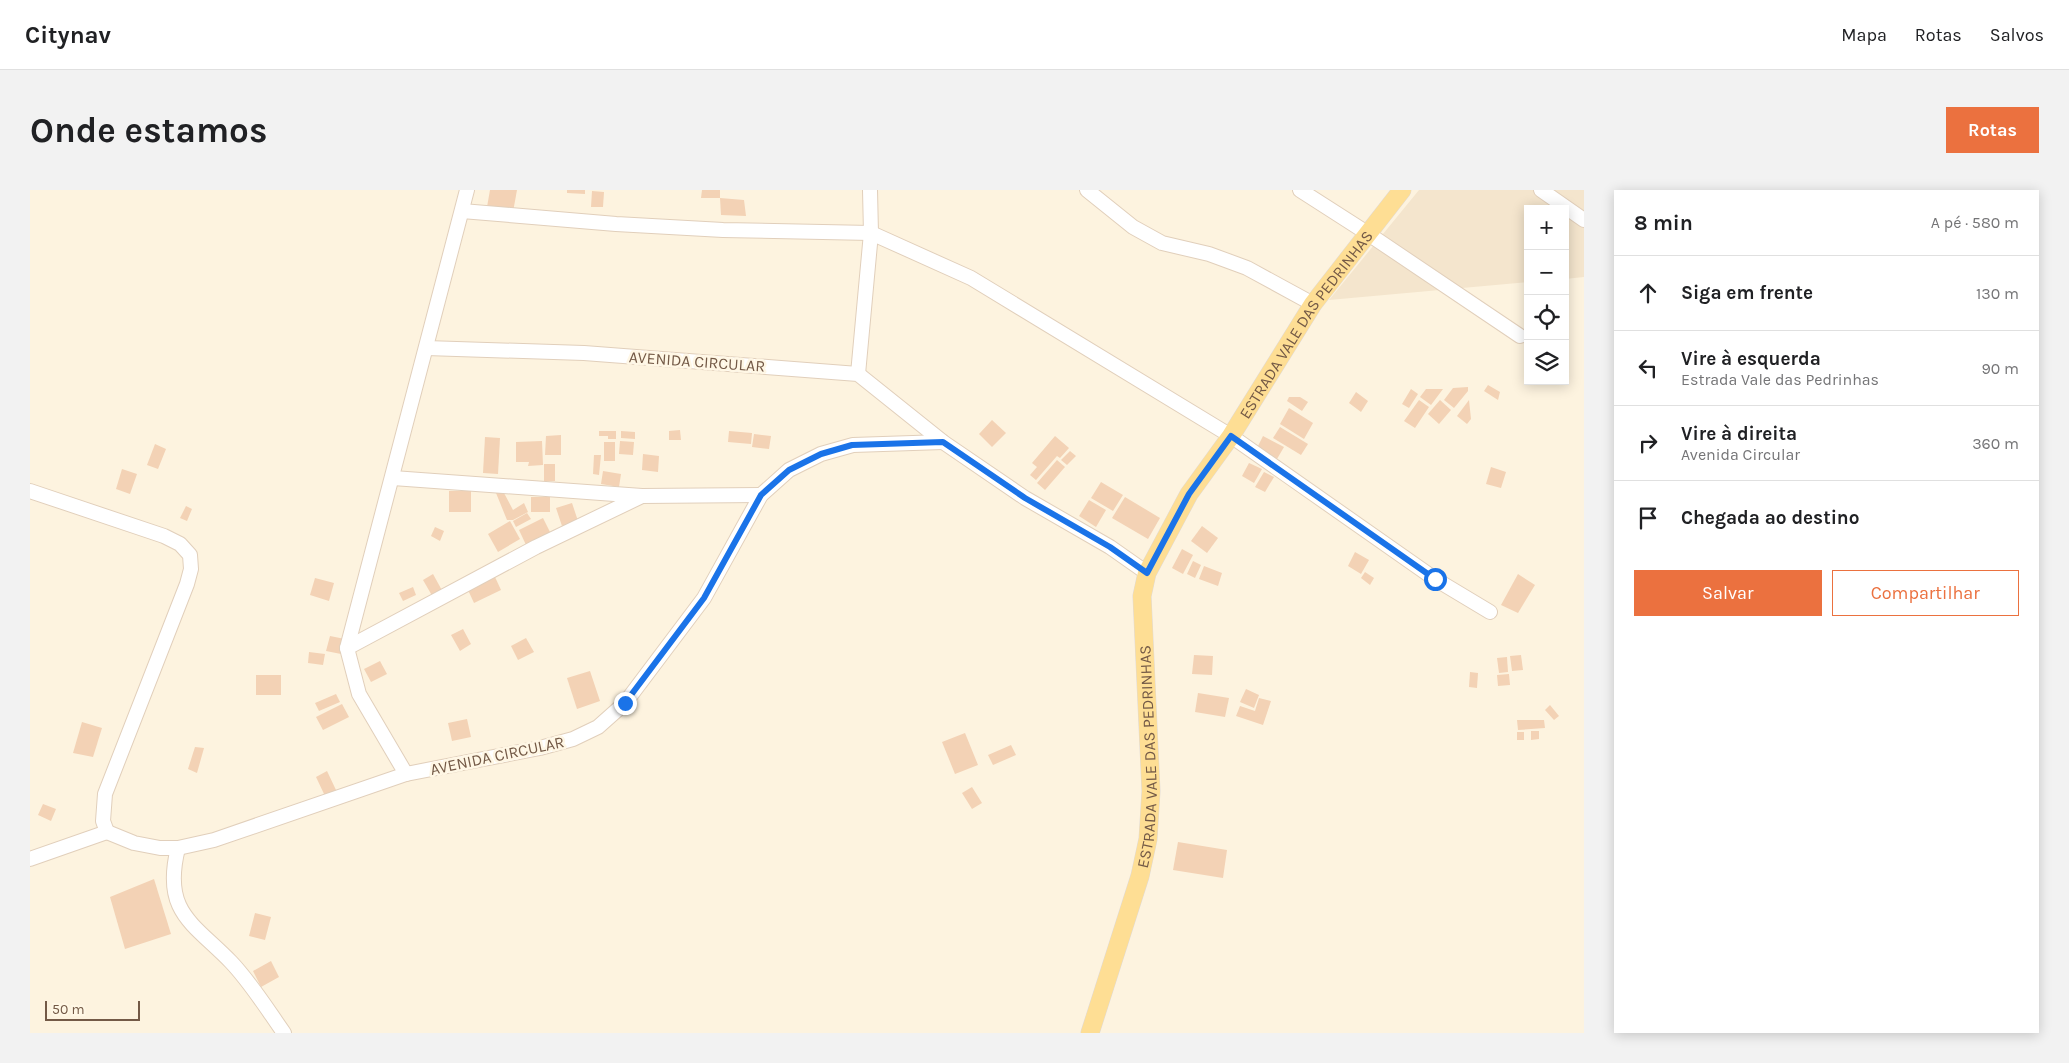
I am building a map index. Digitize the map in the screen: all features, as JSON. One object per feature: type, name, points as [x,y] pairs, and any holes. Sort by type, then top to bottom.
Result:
[{"type":"main road","name":"ESTRADA VALE DAS PEDRINHAS","points":[[1090,1033],[1140,876],[1148,839],[1151,791],[1142,596],[1147,573],[1189,494],[1231,436],[1313,304],[1402,190]]},
{"type":"street","points":[[406,774],[359,694],[347,648],[467,190]]},
{"type":"street","points":[[870,190],[871,233],[858,374],[943,442],[1025,498],[1110,547],[1147,573]]},
{"type":"street","points":[[1087,190],[1133,227],[1162,243],[1209,254],[1247,268],[1313,304]]},
{"type":"street","points":[[1300,190],[1520,336]]},
{"type":"street","points":[[1541,190],[1584,220]]},
{"type":"street","points":[[462,211],[714,230],[871,233],[971,278],[1231,436],[1435,579],[1490,612]]},
{"type":"street","name":"AVENIDA CIRCULAR","points":[[426,348],[584,353],[858,374]]},
{"type":"street","name":"AVENIDA CIRCULAR","points":[[107,832],[134,843],[160,848],[178,848],[214,840],[406,774],[540,748],[573,739],[598,727],[625,703],[704,598],[761,495],[789,470],[821,454],[852,445],[943,442]]},
{"type":"street","points":[[392,478],[642,496],[761,495]]},
{"type":"street","points":[[30,491],[164,536],[180,544],[190,555],[191,569],[187,584],[105,794],[103,821],[107,832],[30,859]]},
{"type":"street","points":[[347,648],[536,547],[642,496]]},
{"type":"street","points":[[178,848],[172,876],[182,911],[190,924],[231,962],[284,1033]]},
{"type":"shaded area","points":[[1419,190],[1584,190],[1584,277],[1569,279],[1569,205],[1524,205],[1524,282],[1329,300]]},
{"type":"building","points":[[490,190],[517,190],[513,212],[487,207]]},
{"type":"building","points":[[567,190],[585,190],[585,194],[567,193]]},
{"type":"building","points":[[702,190],[720,190],[720,198],[701,198]]},
{"type":"building","points":[[592,191],[604,192],[603,207],[591,207]]},
{"type":"building","points":[[720,198],[744,200],[746,216],[721,215]]},
{"type":"building","points":[[1488,385],[1500,392],[1498,400],[1484,391]]},
{"type":"building","points":[[1468,387],[1468,391],[1454,408],[1444,400],[1453,388]]},
{"type":"building","points":[[1411,389],[1418,394],[1409,408],[1402,404]]},
{"type":"building","points":[[1426,389],[1443,389],[1431,405],[1420,397]]},
{"type":"building","points":[[1356,392],[1368,401],[1361,412],[1349,403]]},
{"type":"building","points":[[1289,397],[1300,397],[1308,402],[1302,411],[1287,401]]},
{"type":"building","points":[[1419,400],[1429,407],[1415,428],[1404,421]]},
{"type":"building","points":[[1440,400],[1451,410],[1439,424],[1428,414]]},
{"type":"building","points":[[1469,400],[1471,419],[1467,424],[1457,416]]},
{"type":"building","points":[[1289,408],[1313,423],[1304,439],[1280,424]]},
{"type":"building","points":[[992,420],[1006,433],[992,447],[979,434]]},
{"type":"building","points":[[1280,427],[1308,444],[1301,455],[1273,438]]},
{"type":"building","points":[[680,430],[681,440],[669,440],[669,431]]},
{"type":"building","points":[[599,431],[616,431],[616,439],[608,439],[608,436],[599,436]]},
{"type":"building","points":[[621,431],[635,432],[635,439],[621,438]]},
{"type":"building","points":[[729,431],[752,433],[751,444],[728,442]]},
{"type":"building","points":[[754,434],[771,436],[769,449],[752,447]]},
{"type":"building","points":[[561,435],[561,455],[545,455],[546,436]]},
{"type":"building","points":[[1055,436],[1069,448],[1060,458],[1057,456],[1036,480],[1030,475],[1037,467],[1032,463]]},
{"type":"building","points":[[1263,436],[1284,447],[1277,459],[1257,448]]},
{"type":"building","points":[[485,437],[500,438],[498,474],[483,473]]},
{"type":"building","points":[[542,441],[543,465],[528,466],[529,462],[516,462],[516,442]]},
{"type":"building","points":[[620,441],[634,442],[633,455],[619,454]]},
{"type":"building","points":[[604,442],[615,442],[615,461],[604,461]]},
{"type":"building","points":[[155,444],[166,449],[158,469],[147,465]]},
{"type":"building","points":[[1070,451],[1076,456],[1067,465],[1061,460]]},
{"type":"building","points":[[643,454],[659,456],[658,472],[642,470]]},
{"type":"building","points":[[594,455],[601,455],[599,475],[593,474]]},
{"type":"building","points":[[1057,460],[1065,467],[1045,490],[1037,483]]},
{"type":"building","points":[[1249,463],[1262,469],[1254,483],[1242,476]]},
{"type":"building","points":[[544,464],[555,464],[555,481],[544,481]]},
{"type":"building","points":[[1491,467],[1506,472],[1501,488],[1486,484]]},
{"type":"building","points":[[122,469],[137,474],[130,494],[116,489]]},
{"type":"building","points":[[603,471],[621,474],[619,487],[601,484]]},
{"type":"building","points":[[1264,472],[1274,477],[1265,492],[1255,487]]},
{"type":"building","points":[[1101,482],[1123,495],[1113,511],[1091,498]]},
{"type":"building","points":[[449,491],[471,491],[471,512],[449,512]]},
{"type":"building","points":[[496,493],[504,493],[513,510],[524,503],[528,512],[513,520],[507,520]]},
{"type":"building","points":[[531,497],[550,497],[550,512],[531,512]]},
{"type":"building","points":[[1125,497],[1160,518],[1148,539],[1112,518]]},
{"type":"building","points":[[1089,500],[1106,510],[1096,527],[1079,516]]},
{"type":"building","points":[[572,503],[578,521],[562,526],[556,508]]},
{"type":"building","points":[[186,506],[192,509],[187,521],[180,518]]},
{"type":"building","points":[[527,513],[531,519],[516,527],[513,521]]},
{"type":"building","points":[[543,518],[552,536],[527,547],[519,530]]},
{"type":"building","points":[[510,521],[520,539],[498,552],[488,534]]},
{"type":"building","points":[[1202,526],[1218,538],[1207,553],[1191,541]]},
{"type":"building","points":[[435,527],[444,531],[440,541],[431,536]]},
{"type":"building","points":[[1182,549],[1193,555],[1183,574],[1172,568]]},
{"type":"building","points":[[1355,552],[1369,560],[1361,574],[1348,566]]},
{"type":"building","points":[[1193,561],[1201,565],[1195,578],[1187,574]]},
{"type":"building","points":[[1204,566],[1222,573],[1218,586],[1199,579]]},
{"type":"building","points":[[1365,572],[1374,578],[1370,585],[1361,578]]},
{"type":"building","points":[[433,574],[444,594],[434,599],[423,580]]},
{"type":"building","points":[[1518,574],[1535,585],[1518,613],[1501,605]]},
{"type":"building","points":[[495,577],[501,590],[474,603],[468,590]]},
{"type":"building","points":[[315,578],[334,583],[329,601],[310,595]]},
{"type":"building","points":[[413,587],[416,595],[403,601],[399,593]]},
{"type":"building","points":[[463,629],[471,644],[460,651],[451,635]]},
{"type":"building","points":[[330,636],[345,639],[341,654],[326,651]]},
{"type":"building","points":[[526,638],[534,652],[518,660],[511,646]]},
{"type":"building","points":[[309,652],[325,654],[323,665],[308,663]]},
{"type":"building","points":[[1194,655],[1213,656],[1212,675],[1192,674]]},
{"type":"building","points":[[1521,655],[1523,670],[1512,671],[1510,656]]},
{"type":"building","points":[[1507,657],[1508,672],[1499,673],[1497,658]]},
{"type":"building","points":[[380,661],[387,674],[371,682],[364,669]]},
{"type":"building","points":[[590,671],[600,701],[577,709],[567,678]]},
{"type":"building","points":[[1470,672],[1478,673],[1477,688],[1469,687]]},
{"type":"building","points":[[1509,674],[1510,685],[1498,686],[1497,675]]},
{"type":"building","points":[[256,675],[281,675],[281,695],[256,695]]},
{"type":"building","points":[[1246,689],[1259,695],[1254,708],[1240,702]]},
{"type":"building","points":[[1198,693],[1229,698],[1225,717],[1195,712]]},
{"type":"building","points":[[336,694],[340,702],[319,711],[315,703]]},
{"type":"building","points":[[1259,698],[1271,701],[1263,725],[1236,716],[1240,706],[1255,711]]},
{"type":"building","points":[[342,704],[349,717],[323,730],[316,717]]},
{"type":"building","points":[[1550,705],[1559,716],[1554,720],[1545,710]]},
{"type":"building","points":[[467,719],[471,737],[452,741],[448,723]]},
{"type":"building","points":[[1517,720],[1544,720],[1545,728],[1518,730]]},
{"type":"building","points":[[82,722],[102,728],[93,757],[73,753]]},
{"type":"building","points":[[1531,731],[1539,731],[1539,739],[1531,740]]},
{"type":"building","points":[[1517,732],[1524,732],[1524,740],[1517,740]]},
{"type":"building","points":[[965,733],[978,765],[955,774],[942,742]]},
{"type":"building","points":[[1011,745],[1016,755],[993,765],[988,755]]},
{"type":"building","points":[[195,747],[204,748],[197,773],[188,769]]},
{"type":"building","points":[[327,771],[336,790],[325,796],[316,777]]},
{"type":"building","points":[[972,787],[982,803],[972,809],[962,793]]},
{"type":"building","points":[[43,804],[56,809],[51,821],[38,815]]},
{"type":"building","points":[[1178,842],[1227,850],[1223,878],[1173,870]]},
{"type":"building","points":[[154,879],[171,934],[125,949],[110,897]]},
{"type":"building","points":[[255,913],[271,917],[265,940],[249,936]]},
{"type":"building","points":[[271,961],[279,977],[261,987],[253,971]]},
{"type":"route","points":[[625,703],[704,598],[761,495],[789,470],[821,454],[852,445],[943,442],[1025,498],[1110,547],[1147,573],[1189,494],[1231,436],[1435,579]]}]
